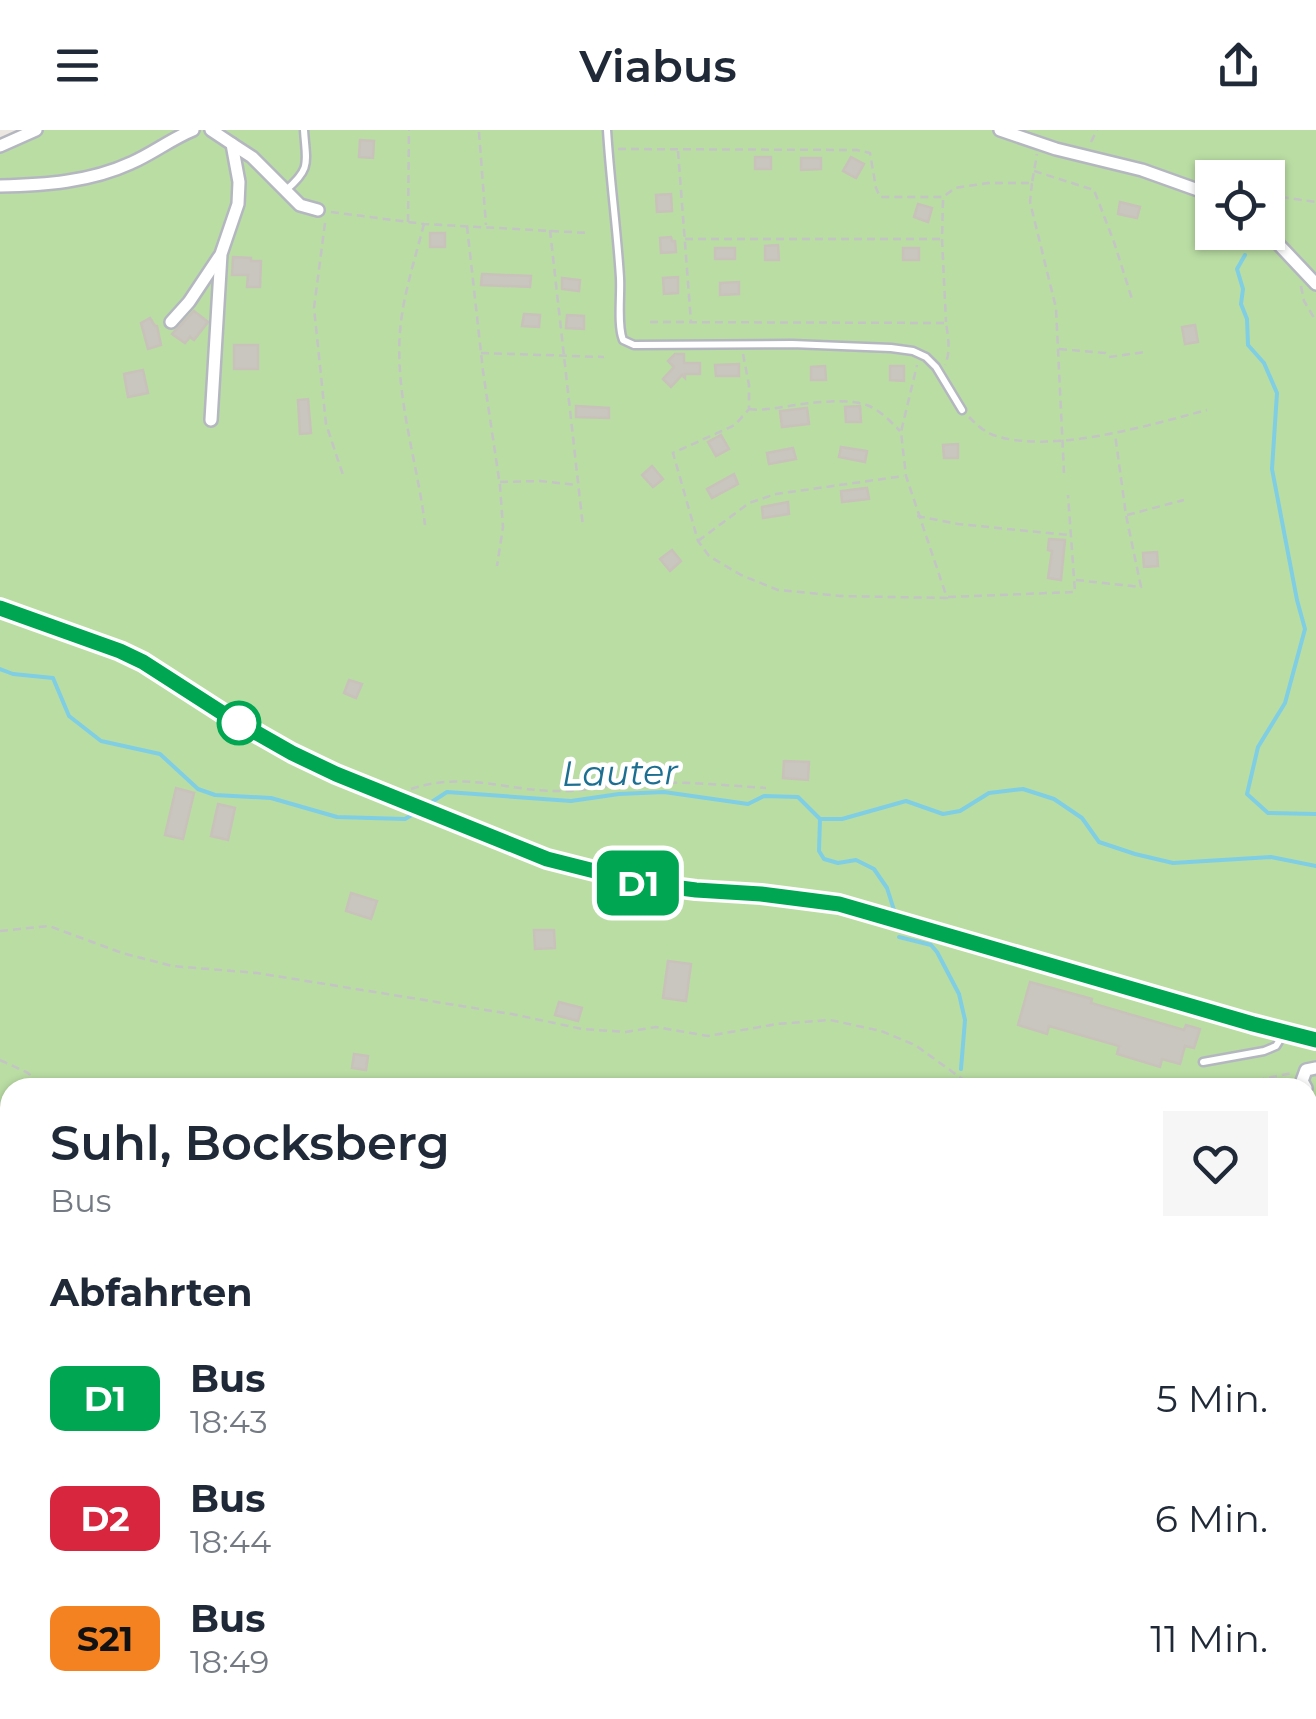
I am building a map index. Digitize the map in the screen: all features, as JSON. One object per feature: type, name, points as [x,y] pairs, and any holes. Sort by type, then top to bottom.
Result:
[{"type":"street","points":[[0,146],[36,130]]},
{"type":"street","points":[[0,186],[70,181],[108,172],[133,163],[193,130]]},
{"type":"street","points":[[210,130],[252,157],[300,205],[318,210]]},
{"type":"street","points":[[1000,130],[1195,188]]},
{"type":"street","points":[[172,322],[221,254],[238,204],[239,182],[232,144]]},
{"type":"street","points":[[1284,250],[1316,284]]},
{"type":"street","points":[[211,420],[221,254]]},
{"type":"street","points":[[0,608],[120,651],[292,753],[547,859],[642,883],[839,904],[1316,1040]]},
{"type":"lane","points":[[285,190],[306,168],[304,130]]},
{"type":"lane","points":[[607,130],[623,340],[634,345],[891,348],[919,354],[936,367],[962,410]]},
{"type":"lane","points":[[1203,1062],[1264,1051],[1276,1046],[1285,1032]]},
{"type":"path","points":[[408,222],[409,130]]},
{"type":"path","points":[[1084,156],[1097,130]]},
{"type":"path","points":[[479,132],[486,226]]},
{"type":"path","points":[[1038,143],[1030,202],[1056,308],[1064,473]]},
{"type":"path","points":[[678,148],[692,324]]},
{"type":"path","points":[[608,149],[858,150],[870,153],[880,196],[943,197],[955,188],[1032,183]]},
{"type":"path","points":[[1034,171],[1094,190],[1132,299]]},
{"type":"path","points":[[940,374],[948,360],[943,197]]},
{"type":"path","points":[[1285,197],[1316,202]]},
{"type":"path","points":[[344,478],[326,424],[314,308],[327,212],[424,224],[588,233]]},
{"type":"path","points":[[424,224],[400,329],[400,360],[404,419],[425,525]]},
{"type":"path","points":[[468,226],[503,528],[497,566]]},
{"type":"path","points":[[550,230],[583,527]]},
{"type":"path","points":[[685,239],[942,240]]},
{"type":"path","points":[[1295,261],[1304,301],[1316,321]]},
{"type":"path","points":[[650,322],[946,323]]},
{"type":"path","points":[[740,344],[748,375],[749,409],[735,425],[673,452],[698,541],[709,556],[741,575],[778,590],[840,596],[946,598],[1075,592],[1068,496]]},
{"type":"path","points":[[1058,349],[1105,353],[1109,357],[1145,352]]},
{"type":"path","points":[[481,353],[604,356]]},
{"type":"path","points":[[919,354],[901,432],[906,476],[946,598]]},
{"type":"path","points":[[749,409],[825,403],[867,405],[901,432]]},
{"type":"path","points":[[962,410],[979,427],[995,435],[1036,441],[1115,434],[1207,410]]},
{"type":"path","points":[[1074,580],[1141,587],[1115,434]]},
{"type":"path","points":[[698,541],[749,504],[776,494],[906,476]]},
{"type":"path","points":[[499,482],[579,485]]},
{"type":"path","points":[[1126,515],[1184,500]]},
{"type":"path","points":[[918,516],[1069,535]]},
{"type":"path","points":[[392,797],[416,787],[451,781],[567,791],[677,783],[766,788]]},
{"type":"path","points":[[0,930],[49,926],[122,953],[172,966],[257,973],[582,1029],[626,1032],[656,1027],[708,1036],[776,1024],[830,1020],[882,1031],[914,1045],[961,1078]]},
{"type":"path","points":[[0,1060],[34,1078]]},
{"type":"path","points":[[1267,1078],[1311,1069]]},
{"type":"green space","points":[[36,130],[1316,130],[1316,1078],[0,1078],[0,146]]},
{"type":"building","points":[[360,140],[374,141],[373,158],[359,157]]},
{"type":"building","points":[[755,157],[771,157],[771,169],[755,169]]},
{"type":"building","points":[[851,157],[864,164],[856,178],[843,171]]},
{"type":"building","points":[[801,158],[821,158],[821,169],[801,170]]},
{"type":"building","points":[[671,194],[672,211],[657,212],[656,195]]},
{"type":"building","points":[[1120,202],[1140,207],[1137,218],[1118,214]]},
{"type":"building","points":[[918,204],[932,208],[928,222],[914,217]]},
{"type":"building","points":[[430,233],[445,233],[445,247],[430,247]]},
{"type":"building","points":[[671,237],[676,252],[661,253],[660,238]]},
{"type":"building","points":[[778,245],[779,260],[765,260],[765,246]]},
{"type":"building","points":[[715,248],[735,248],[735,259],[715,259]]},
{"type":"building","points":[[903,248],[919,248],[919,260],[903,260]]},
{"type":"building","points":[[233,257],[261,261],[260,287],[247,287],[248,275],[232,275]]},
{"type":"building","points":[[482,274],[531,276],[530,287],[481,285]]},
{"type":"building","points":[[678,277],[678,293],[664,294],[663,278]]},
{"type":"building","points":[[562,278],[580,280],[579,291],[562,289]]},
{"type":"building","points":[[739,282],[739,294],[720,295],[720,283]]},
{"type":"building","points":[[194,311],[208,322],[194,340],[190,337],[185,343],[172,334]]},
{"type":"building","points":[[524,314],[540,315],[539,327],[522,326]]},
{"type":"building","points":[[567,315],[584,316],[584,329],[566,328]]},
{"type":"building","points":[[150,318],[157,326],[161,345],[148,349],[141,323]]},
{"type":"building","points":[[1195,325],[1198,342],[1185,344],[1182,327]]},
{"type":"building","points":[[234,345],[258,345],[258,369],[234,369]]},
{"type":"building","points":[[675,354],[684,354],[684,363],[700,363],[700,374],[685,374],[685,378],[682,375],[671,387],[663,379],[674,367],[668,361]]},
{"type":"building","points":[[739,364],[739,376],[716,376],[715,365]]},
{"type":"building","points":[[825,366],[826,380],[811,380],[811,367]]},
{"type":"building","points":[[890,366],[904,366],[904,381],[890,380]]},
{"type":"building","points":[[143,370],[148,393],[128,397],[124,374]]},
{"type":"building","points":[[308,399],[311,433],[300,434],[298,400]]},
{"type":"building","points":[[576,406],[609,408],[609,418],[576,417]]},
{"type":"building","points":[[860,406],[861,422],[846,422],[845,407]]},
{"type":"building","points":[[807,408],[809,424],[782,427],[780,411]]},
{"type":"building","points":[[721,435],[729,449],[716,456],[708,442]]},
{"type":"building","points":[[958,444],[958,458],[944,458],[943,445]]},
{"type":"building","points":[[841,447],[867,451],[865,462],[839,457]]},
{"type":"building","points":[[793,448],[796,459],[769,464],[767,453]]},
{"type":"building","points":[[652,466],[663,479],[653,487],[642,475]]},
{"type":"building","points":[[734,474],[738,484],[712,498],[707,489]]},
{"type":"building","points":[[867,488],[869,499],[842,502],[841,491]]},
{"type":"building","points":[[788,502],[789,514],[763,518],[762,507]]},
{"type":"building","points":[[1049,539],[1065,540],[1061,580],[1048,578],[1052,551],[1048,550]]},
{"type":"building","points":[[672,550],[681,561],[670,571],[660,559]]},
{"type":"building","points":[[1157,552],[1158,566],[1144,567],[1143,553]]},
{"type":"building","points":[[349,680],[362,684],[356,698],[344,693]]},
{"type":"building","points":[[784,761],[809,762],[808,780],[783,778]]},
{"type":"building","points":[[176,788],[194,793],[183,839],[165,835]]},
{"type":"building","points":[[218,804],[235,808],[228,840],[211,836]]},
{"type":"building","points":[[351,893],[377,901],[371,919],[346,911]]},
{"type":"building","points":[[534,930],[554,930],[555,948],[535,949]]},
{"type":"building","points":[[668,961],[691,964],[686,1001],[663,998]]},
{"type":"building","points":[[1030,982],[1184,1030],[1186,1025],[1200,1029],[1194,1048],[1185,1046],[1180,1064],[1162,1059],[1160,1067],[1117,1054],[1119,1046],[1049,1026],[1047,1034],[1018,1025]]},
{"type":"building","points":[[559,1002],[582,1008],[578,1021],[555,1015]]},
{"type":"building","points":[[354,1054],[368,1056],[366,1070],[352,1068]]},
{"type":"waterway","points":[[1245,255],[1237,269],[1243,289],[1241,304],[1247,319],[1248,345],[1264,363],[1277,393],[1272,469],[1305,629],[1285,703],[1258,747],[1247,794],[1268,813],[1316,814]]},
{"type":"waterway","name":"Lauter","points":[[0,669],[53,678],[69,716],[101,741],[160,754],[198,789],[215,795],[271,798],[337,817],[405,819],[415,813]]},
{"type":"waterway","name":"Lauter","points":[[427,805],[447,792],[571,801],[664,792],[748,804],[764,796],[798,797],[820,819],[842,819],[906,801],[943,814],[960,811],[989,793],[1023,789],[1054,799],[1082,818],[1099,842],[1135,854],[1173,863],[1271,857],[1316,866]]},
{"type":"waterway","points":[[820,819],[819,851],[824,859],[838,863],[856,860],[874,869],[887,888],[894,910]]},
{"type":"waterway","points":[[899,937],[931,945],[959,994],[965,1020],[961,1069]]},
{"type":"bus line","name":"D1","points":[[0,608],[120,651],[292,753],[547,859],[642,883],[839,904],[1316,1040]]}]
